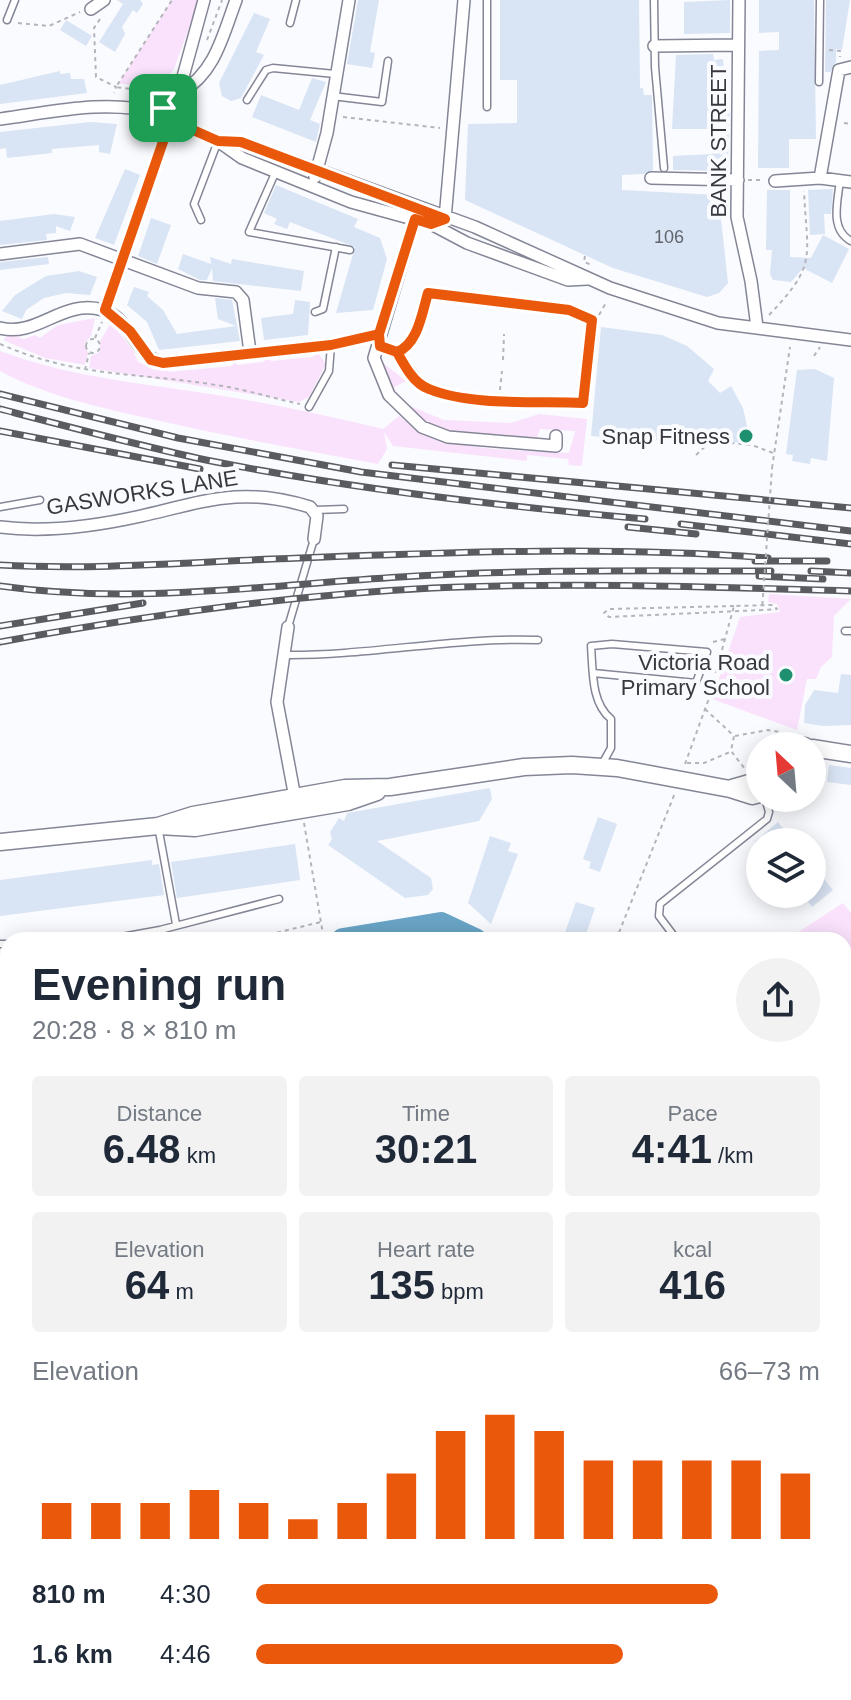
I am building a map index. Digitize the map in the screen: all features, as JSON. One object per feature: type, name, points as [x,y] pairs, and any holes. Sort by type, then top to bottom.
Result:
[{"type":"street","points":[[91,9],[104,0]]},
{"type":"street","points":[[175,106],[204,0]]},
{"type":"street","points":[[181,92],[200,81],[211,65],[236,0]]},
{"type":"street","points":[[313,186],[330,115],[349,0]]},
{"type":"street","points":[[445,219],[464,0]]},
{"type":"street","name":"BANK STREET","points":[[739,0],[739,239],[751,281],[757,327]]},
{"type":"street","points":[[654,46],[738,45]]},
{"type":"street","points":[[820,178],[839,70],[851,67]]},
{"type":"street","points":[[0,119],[115,106],[158,113],[167,106],[175,106],[183,112],[184,126],[178,132],[166,133],[159,127],[158,113]]},
{"type":"street","points":[[184,126],[218,141],[242,158],[351,202],[431,224],[467,243],[568,280],[587,279]]},
{"type":"street","points":[[105,310],[166,133]]},
{"type":"street","points":[[218,141],[241,142],[445,219],[475,227],[587,279],[718,323],[851,340]]},
{"type":"street","points":[[651,178],[738,180]]},
{"type":"street","points":[[775,181],[820,178],[846,181]]},
{"type":"street","points":[[415,219],[374,358],[379,377],[389,395],[422,427],[448,437],[556,446],[556,436]]},
{"type":"street","points":[[431,224],[445,219]]},
{"type":"street","points":[[0,254],[80,244],[207,290],[236,292],[243,300],[250,352]]},
{"type":"street","points":[[0,328],[21,331],[63,311],[105,310],[130,331],[151,360],[163,363],[380,340]]},
{"type":"street","name":"GASWORKS LANE","points":[[0,527],[41,529],[105,523],[232,495],[302,504],[315,510]]},
{"type":"street","points":[[314,539],[315,510]]},
{"type":"street","points":[[288,627],[277,702],[297,804]]},
{"type":"street","points":[[826,750],[851,754]]},
{"type":"street","points":[[0,842],[158,826],[193,815],[297,804],[345,788],[390,787],[524,767],[601,766],[682,771],[730,789],[746,787]]},
{"type":"lane","points":[[8,19],[15,0]]},
{"type":"lane","points":[[290,23],[296,0]]},
{"type":"lane","points":[[487,0],[487,107]]},
{"type":"lane","points":[[654,0],[654,46],[664,168]]},
{"type":"lane","points":[[819,82],[820,0]]},
{"type":"lane","points":[[332,96],[382,102],[388,61]]},
{"type":"lane","points":[[247,100],[266,70],[273,68],[335,74]]},
{"type":"lane","points":[[201,220],[194,204],[218,141]]},
{"type":"lane","points":[[276,171],[249,232],[350,250]]},
{"type":"lane","points":[[846,181],[837,222],[842,236],[851,241]]},
{"type":"lane","points":[[315,312],[323,309],[336,247]]},
{"type":"lane","points":[[380,340],[397,352],[413,376],[427,389],[499,399],[583,403],[592,320],[569,310],[428,293],[419,325],[405,349],[397,352]]},
{"type":"lane","points":[[309,407],[329,371],[331,345]]},
{"type":"lane","points":[[0,507],[40,500]]},
{"type":"lane","points":[[315,510],[344,509]]},
{"type":"lane","points":[[288,627],[314,539]]},
{"type":"lane","points":[[284,655],[360,652],[497,639],[538,640]]},
{"type":"lane","points":[[593,673],[696,683],[707,652],[612,644],[591,646],[593,673],[599,706],[611,719],[611,748],[601,766]]},
{"type":"lane","points":[[671,932],[659,916],[660,904],[767,819],[769,812]]},
{"type":"lane","points":[[158,826],[176,924]]},
{"type":"lane","points":[[140,932],[279,899]]},
{"type":"path","points":[[115,106],[116,87],[172,0]]},
{"type":"path","points":[[203,50],[222,0]]},
{"type":"path","points":[[8,19],[26,26],[49,26],[91,9],[103,15],[94,28],[96,77],[116,87],[153,92]]},
{"type":"path","points":[[820,49],[840,51],[839,70]]},
{"type":"path","points":[[330,115],[452,131]]},
{"type":"path","points":[[757,327],[791,292],[808,264],[803,179]]},
{"type":"path","points":[[738,180],[775,181]]},
{"type":"path","points":[[603,313],[605,305]]},
{"type":"path","points":[[89,353],[99,349],[95,339],[105,310]]},
{"type":"path","points":[[762,610],[772,468],[792,332]]},
{"type":"path","points":[[503,360],[504,334]]},
{"type":"path","points":[[85,372],[89,353],[86,342],[95,339]]},
{"type":"path","points":[[0,344],[48,363],[85,372],[217,385],[309,407]]},
{"type":"path","points":[[499,399],[502,371]]},
{"type":"path","points":[[696,455],[711,441],[752,445],[774,453]]},
{"type":"path","points":[[773,605],[777,609],[773,612],[609,617],[604,613],[609,609],[734,606],[773,605]]},
{"type":"path","points":[[620,932],[665,824],[704,709],[734,606]]},
{"type":"path","points":[[707,652],[715,638],[726,639]]},
{"type":"path","points":[[704,709],[734,736]]},
{"type":"path","points":[[757,732],[780,732]]},
{"type":"path","points":[[734,736],[746,734]]},
{"type":"path","points":[[734,736],[731,751],[746,770]]},
{"type":"path","points":[[682,771],[731,751]]},
{"type":"path","points":[[297,804],[304,824],[323,932]]},
{"type":"path","points":[[279,932],[321,922]]},
{"type":"shaded area","points":[[172,0],[199,0],[174,69],[160,85],[118,84]]},
{"type":"shaded area","points":[[95,318],[91,336],[84,344],[88,353],[85,365],[45,358],[3,340],[9,335],[24,339],[35,335],[40,338],[58,325]]},
{"type":"shaded area","points":[[111,323],[133,350],[138,362],[155,370],[167,369],[169,372],[232,366],[235,362],[238,365],[263,362],[267,358],[271,361],[312,357],[318,353],[326,364],[309,397],[299,402],[89,368],[91,356],[100,352],[100,341]]},
{"type":"shaded area","points":[[0,351],[73,372],[267,404],[383,429],[399,416],[437,437],[480,447],[569,453],[575,431],[540,429],[537,438],[530,441],[436,428],[418,419],[403,406],[389,386],[378,359],[406,381],[393,388],[410,406],[444,420],[511,423],[539,414],[587,419],[582,466],[569,465],[568,459],[527,455],[527,461],[393,446],[384,432],[387,449],[378,464],[236,437],[54,394],[0,371]]},
{"type":"shaded area","name":"Victoria Road Primary School","points":[[769,594],[851,599],[834,616],[832,657],[821,667],[816,679],[807,679],[797,730],[712,699],[740,617],[780,612],[777,604],[768,602]]},
{"type":"shaded area","points":[[843,903],[851,913],[851,932],[798,932]]},
{"type":"building","points":[[117,0],[140,0],[143,4],[137,13],[133,10],[122,27],[125,34],[115,52],[99,42],[123,4]]},
{"type":"building","points":[[358,0],[379,0],[370,52],[375,53],[372,68],[347,64]]},
{"type":"building","points":[[500,0],[639,0],[640,88],[643,88],[644,95],[652,95],[653,170],[644,174],[622,175],[622,190],[716,195],[728,283],[719,293],[707,297],[613,268],[465,200],[468,124],[517,123],[517,80],[500,80]]},
{"type":"building","points":[[730,0],[730,33],[684,34],[684,2]]},
{"type":"building","points":[[759,0],[814,0],[816,139],[789,139],[789,168],[758,168],[759,51],[779,50],[779,32],[759,33]]},
{"type":"building","points":[[826,0],[850,0],[842,50],[836,49],[836,62],[830,72],[825,72]]},
{"type":"building","points":[[254,13],[270,19],[256,52],[264,55],[241,98],[231,101],[222,96],[219,83]]},
{"type":"building","points":[[66,20],[92,36],[86,46],[60,30]]},
{"type":"building","points":[[713,54],[714,60],[723,59],[725,89],[730,89],[728,171],[673,170],[673,156],[712,154],[713,129],[672,129],[676,55]]},
{"type":"building","points":[[60,71],[60,74],[70,73],[71,79],[84,79],[87,93],[0,104],[0,85]]},
{"type":"building","points":[[312,78],[326,82],[310,120],[320,124],[316,142],[252,117],[261,95],[299,110]]},
{"type":"building","points":[[90,122],[117,124],[110,154],[99,152],[99,145],[52,149],[52,153],[7,158],[6,148],[0,149],[0,132]]},
{"type":"building","points":[[125,169],[140,175],[114,245],[95,238]]},
{"type":"building","points":[[276,185],[358,219],[354,227],[380,238],[387,259],[373,310],[336,313],[355,247],[290,222],[287,229],[274,224],[277,219],[264,213]]},
{"type":"building","points":[[833,189],[831,214],[824,214],[825,234],[810,235],[808,190]]},
{"type":"building","points":[[767,190],[790,190],[790,257],[811,258],[823,235],[849,249],[832,283],[803,268],[791,282],[773,280],[770,274],[772,250],[766,250]]},
{"type":"building","points":[[54,214],[75,217],[70,231],[56,226],[56,233],[46,234],[47,240],[0,245],[0,221]]},
{"type":"building","points":[[151,218],[171,225],[157,264],[138,256]]},
{"type":"building","points":[[183,254],[211,264],[210,257],[231,264],[232,259],[304,271],[301,291],[213,281],[212,268],[207,280],[200,280],[178,269]]},
{"type":"building","points":[[48,257],[49,264],[0,270],[0,262]]},
{"type":"building","points":[[79,271],[97,277],[90,295],[66,293],[44,298],[26,310],[22,319],[2,311],[15,295],[46,276]]},
{"type":"building","points":[[134,287],[149,292],[147,296],[163,310],[177,334],[236,326],[218,319],[215,298],[232,300],[240,341],[159,350],[147,322],[127,305]]},
{"type":"building","points":[[295,300],[310,302],[308,335],[264,340],[261,318],[293,314]]},
{"type":"building","points":[[601,327],[662,335],[687,346],[714,369],[708,381],[720,393],[731,386],[743,408],[751,444],[694,437],[694,442],[591,436]]},
{"type":"building","points":[[815,369],[834,378],[827,461],[811,458],[810,464],[792,461],[793,455],[786,454],[797,370]]},
{"type":"building","points":[[841,674],[851,675],[851,725],[804,723],[805,705],[814,690],[838,693]]},
{"type":"building","points":[[829,765],[851,768],[851,785],[827,782]]},
{"type":"building","points":[[490,788],[492,799],[479,821],[377,841],[431,878],[433,889],[428,895],[405,898],[328,845],[332,839],[330,832],[339,818],[344,821],[347,813]]},
{"type":"building","points":[[598,817],[617,824],[600,872],[589,868],[591,862],[583,859]]},
{"type":"building","points":[[490,836],[511,843],[508,851],[518,854],[491,924],[468,903]]},
{"type":"building","points":[[295,844],[300,880],[177,898],[171,862]]},
{"type":"building","points":[[152,860],[152,865],[159,864],[164,895],[0,916],[0,880]]},
{"type":"building","points":[[826,881],[833,890],[826,896]]},
{"type":"building","points":[[576,902],[595,908],[587,932],[565,932]]},
{"type":"waterway","points":[[392,932],[441,924],[458,932]]},
{"type":"railway","points":[[0,394],[178,438],[361,472],[851,531]]},
{"type":"railway","points":[[0,409],[206,460],[315,480],[425,496],[645,519]]},
{"type":"railway","points":[[0,431],[200,469]]},
{"type":"railway","points":[[392,465],[851,508]]},
{"type":"railway","points":[[681,524],[851,544]]},
{"type":"railway","points":[[628,527],[696,534]]},
{"type":"railway","points":[[0,565],[102,566],[520,551],[644,552],[768,558]]},
{"type":"railway","points":[[755,561],[827,561]]},
{"type":"railway","points":[[0,586],[100,594],[150,594],[493,573],[771,571]]},
{"type":"railway","points":[[811,571],[851,573]]},
{"type":"railway","points":[[759,576],[823,579]]},
{"type":"railway","points":[[0,642],[215,608],[379,591],[590,585],[851,591]]},
{"type":"railway","points":[[0,626],[143,603]]},
{"type":"place","name":"Snap Fitness","points":[[746,436]]},
{"type":"place","name":"Victoria Road Primary School","points":[[786,675]]},
{"type":"route","points":[[163,108],[158,113],[157,123],[166,133],[105,310],[130,331],[151,360],[163,363],[331,345],[379,334],[380,346],[397,352],[405,349],[419,325],[428,293],[482,302],[569,310],[588,316],[592,320],[591,349],[583,403],[467,397],[427,389],[407,369],[397,352],[387,351],[380,346],[379,334],[415,219],[431,224],[445,219],[434,211],[357,187],[241,142],[218,141],[184,126],[185,116],[179,108],[171,105],[163,108]]}]
